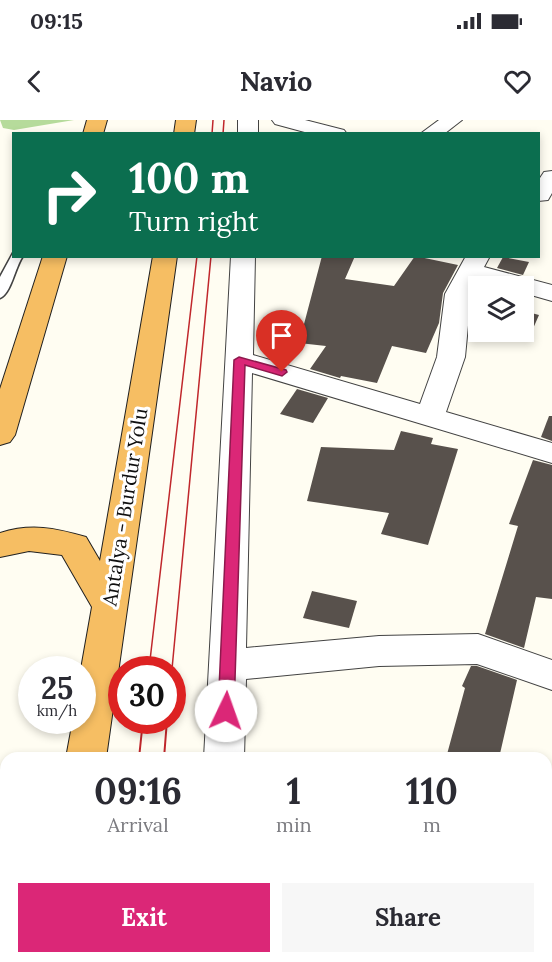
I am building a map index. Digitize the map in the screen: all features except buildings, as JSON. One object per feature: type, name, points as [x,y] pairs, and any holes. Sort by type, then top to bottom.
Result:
[{"type":"highway","points":[[0,435],[54,258]]},
{"type":"highway","name":"Antalya - Burdur Yolu","points":[[87,752],[165,258]]},
{"type":"highway","points":[[0,545],[15,540],[47,538],[74,546],[110,607]]},
{"type":"street","points":[[282,120],[329,132]]},
{"type":"street","points":[[433,132],[452,120]]},
{"type":"street","points":[[224,752],[243,258]]},
{"type":"street","points":[[429,415],[451,357],[458,294],[474,264],[552,293]]},
{"type":"street","points":[[239,360],[552,453]]},
{"type":"street","points":[[229,665],[379,651],[478,649],[552,675]]},
{"type":"lane","points":[[0,294],[10,266],[16,258]]},
{"type":"green space","points":[[0,120],[74,120],[14,130],[3,128]]},
{"type":"tram line","points":[[212,132],[213,120]]},
{"type":"tram line","points":[[223,132],[224,120]]},
{"type":"tram line","points":[[151,656],[197,258]]},
{"type":"tram line","points":[[173,656],[211,258]]},
{"type":"tram line","points":[[140,752],[142,734]]},
{"type":"tram line","points":[[164,752],[166,734]]},
{"type":"route","points":[[226,711],[239,360],[282,372]]}]
